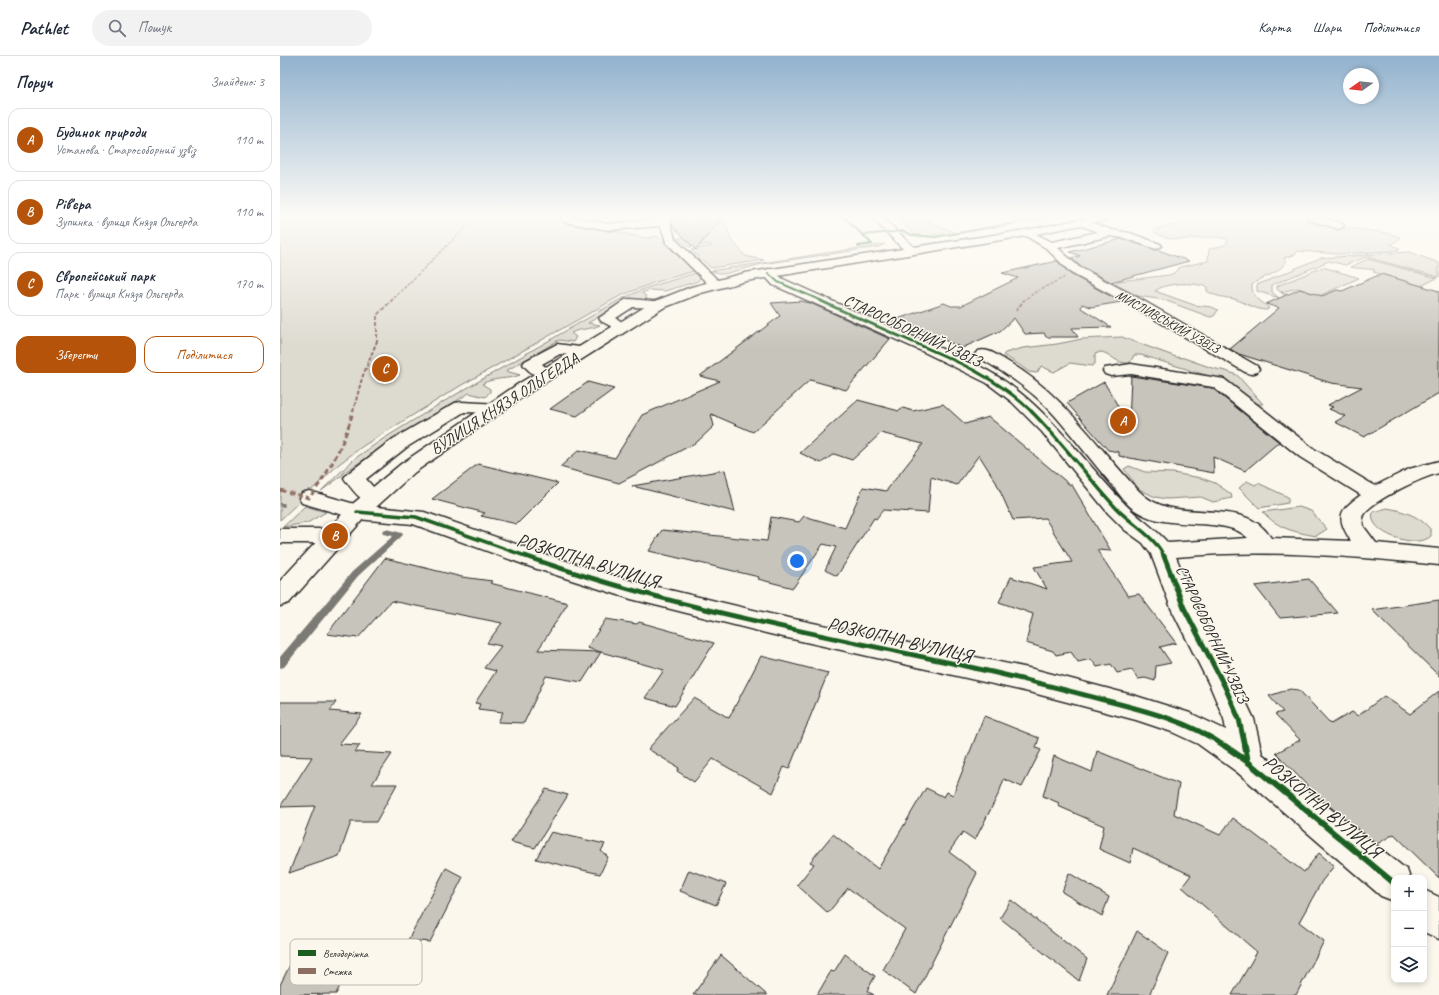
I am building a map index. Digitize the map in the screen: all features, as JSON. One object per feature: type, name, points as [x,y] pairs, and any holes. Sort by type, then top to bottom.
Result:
[{"type":"street","points":[[692,261],[716,284]]},
{"type":"street","name":"ВУЛИЦЯ КНЯЗЯ ОЛЬГЕРДА","points":[[285,587],[365,505],[426,454],[621,326],[658,305],[716,284],[768,273],[848,261]]},
{"type":"street","name":"МИСЛИВСЬКИЙ УЗВІЗ","points":[[1065,261],[1075,270],[1137,302],[1251,369]]},
{"type":"street","name":"СТАРОСОБОРНИЙ УЗВІЗ","points":[[768,273],[782,284],[931,350],[1001,385],[1018,398],[1048,428],[1116,508],[1151,538],[1162,551],[1184,608],[1225,687],[1239,719],[1248,762]]},
{"type":"street","points":[[983,354],[1018,374],[1048,398],[1118,480],[1142,505],[1157,512],[1172,516],[1238,523],[1257,533],[1265,546]]},
{"type":"street","points":[[1111,371],[1131,369],[1218,383],[1307,452],[1376,495]]},
{"type":"street","points":[[365,505],[354,478],[400,443],[461,407],[494,408]]},
{"type":"street","points":[[1368,549],[1353,526],[1350,516],[1356,509],[1376,495],[1413,474],[1439,467]]},
{"type":"street","name":"РОЗКОПНА ВУЛИЦЯ","points":[[309,498],[365,505],[416,517],[539,561],[631,590],[770,624],[1033,681],[1136,708],[1196,729],[1221,743],[1248,762],[1391,881]]},
{"type":"street","points":[[280,536],[335,536]]},
{"type":"street","points":[[1162,551],[1193,548],[1265,546],[1368,549],[1439,557]]},
{"type":"street","points":[[1427,911],[1439,921]]},
{"type":"shaded area","points":[[280,261],[683,261],[694,271],[653,283],[620,296],[460,386],[363,446],[339,464],[280,520]]},
{"type":"shaded area","points":[[703,261],[759,261],[711,268]]},
{"type":"shaded area","points":[[784,261],[762,264],[724,274],[710,271]]},
{"type":"shaded area","points":[[1208,261],[1286,262],[1278,271],[1260,279],[1252,285],[1253,293],[1269,308],[1267,310],[1258,309],[1234,299],[1214,294],[1207,291],[1207,287],[1201,285],[1173,284],[1155,291],[1194,305],[1212,307],[1218,310],[1214,316],[1210,317],[1164,300],[1138,296],[1115,284],[1119,281],[1169,275],[1174,273],[1180,267]]},
{"type":"shaded area","points":[[1313,261],[1356,261],[1345,265],[1329,261],[1272,285],[1272,292],[1279,298],[1257,291],[1257,285]]},
{"type":"shaded area","points":[[1364,261],[1375,261],[1437,278],[1421,286],[1373,272],[1375,270],[1350,267]]},
{"type":"shaded area","points":[[1380,261],[1433,261],[1439,263],[1439,277]]},
{"type":"shaded area","points":[[1323,267],[1359,278],[1304,303],[1285,296],[1277,289],[1277,286]],"holes":[[[1298,288],[1312,293],[1301,299],[1281,292]]]},
{"type":"shaded area","points":[[696,273],[700,277],[698,281],[665,291],[649,290],[642,293],[647,297],[645,300],[630,298],[588,323],[600,325],[571,333],[576,337],[573,342],[559,340],[506,371],[520,375],[511,378],[491,380],[482,384],[490,389],[490,392],[485,397],[469,393],[343,473],[343,475],[321,491],[354,459],[383,439],[443,402],[619,300],[646,288]]},
{"type":"shaded area","points":[[1122,337],[1176,357],[1184,358],[1237,375],[1263,404],[1257,404],[1225,381],[1141,355],[1134,355],[1130,363],[1125,363],[1100,352],[1095,354],[1095,364],[1092,366],[1070,363],[1054,372],[1041,366],[1037,373],[1029,372],[1003,355],[1005,353],[1023,348],[1082,339]]},
{"type":"shaded area","points":[[1129,466],[1145,472],[1173,473],[1201,478],[1215,483],[1231,494],[1232,498],[1213,502],[1201,497],[1167,499],[1155,497],[1139,489],[1124,469]]},
{"type":"shaded area","points":[[1247,481],[1255,485],[1258,483],[1288,497],[1288,503],[1259,508],[1239,488]]},
{"type":"shaded area","points":[[305,506],[326,512],[307,523],[283,527]]},
{"type":"shaded area","points":[[1299,507],[1311,511],[1327,529],[1316,536],[1294,531],[1281,526],[1263,512]]},
{"type":"shaded area","points":[[1387,508],[1400,511],[1422,521],[1431,530],[1431,536],[1424,540],[1415,541],[1405,540],[1385,533],[1377,527],[1373,520],[1373,512]]},
{"type":"building","points":[[1057,261],[1070,274],[1121,302],[1091,307],[1082,304],[1081,308],[1111,327],[1072,328],[1078,337],[1046,337],[1044,333],[1025,334],[1014,318],[1000,331],[962,348],[904,322],[898,329],[886,323],[944,303],[951,306],[961,306],[1018,278],[1002,273]]},
{"type":"building","points":[[1074,261],[1189,261],[1111,282],[1080,266]]},
{"type":"building","points":[[1381,274],[1439,291],[1439,393],[1364,437],[1335,422],[1345,416],[1329,409],[1333,407],[1328,405],[1362,387],[1331,383],[1239,354],[1230,349],[1279,308],[1266,304],[1300,289],[1322,296],[1337,290],[1342,291]]},
{"type":"building","points":[[801,301],[810,303],[890,339],[846,390],[810,380],[753,432],[711,414],[714,426],[697,442],[619,483],[560,467],[579,450],[615,458],[642,415],[720,381],[700,376],[780,316],[771,303]]},
{"type":"building","points":[[1131,376],[1212,388],[1279,442],[1245,471],[1213,457],[1214,473],[1119,456],[1119,452],[1108,450],[1067,403],[1104,382],[1129,425]]},
{"type":"building","points":[[588,382],[614,389],[577,416],[550,409]]},
{"type":"building","points":[[858,400],[899,411],[903,408],[913,411],[943,404],[965,424],[989,417],[1070,485],[1072,485],[1111,551],[1097,550],[1128,596],[1139,594],[1176,643],[1160,647],[1171,663],[1156,666],[1155,681],[1145,678],[1138,679],[1132,670],[1117,673],[1111,664],[1097,667],[1091,659],[1078,662],[1071,652],[1056,655],[1053,651],[1026,643],[1033,614],[999,602],[1011,577],[1047,589],[1034,567],[1072,562],[1045,518],[1013,520],[996,482],[979,455],[957,485],[931,477],[928,513],[883,510],[876,519],[874,518],[837,576],[825,570],[836,547],[823,544],[793,588],[758,579],[759,577],[649,551],[662,530],[767,541],[771,517],[799,522],[804,516],[845,528],[863,487],[886,491],[923,444],[881,433],[852,460],[834,454],[821,463],[800,453]]},
{"type":"building","points":[[478,464],[558,483],[517,524],[481,516],[485,513],[432,499]]},
{"type":"building","points":[[725,470],[735,512],[632,486],[713,472]]},
{"type":"building","points":[[385,558],[462,577],[492,581],[490,583],[568,603],[538,650],[601,652],[582,682],[546,676],[524,723],[498,722],[503,712],[478,709],[480,704],[475,703],[496,671],[484,668],[501,646],[487,643],[502,623],[391,601],[358,638],[327,634]]},
{"type":"building","points":[[1309,579],[1338,613],[1280,618],[1255,586]]},
{"type":"building","points":[[1439,600],[1439,676],[1372,610]]},
{"type":"building","points":[[606,619],[637,624],[639,622],[714,643],[675,706],[645,698],[664,670],[587,648]]},
{"type":"building","points":[[761,656],[828,673],[789,769],[784,767],[773,793],[713,759],[694,782],[677,771],[679,768],[648,749],[694,698],[729,718]]},
{"type":"building","points":[[1290,689],[1299,690],[1331,724],[1352,712],[1358,716],[1384,696],[1410,714],[1439,691],[1439,878],[1394,834],[1377,844],[1319,798],[1276,753],[1300,740],[1275,714],[1283,712],[1269,696]]},
{"type":"building","points":[[280,702],[336,702],[330,711],[362,714],[339,744],[360,745],[355,752],[392,754],[372,784],[397,784],[376,822],[351,822],[339,856],[289,873],[315,806],[280,807],[312,757],[280,756]]},
{"type":"building","points":[[984,716],[1039,738],[1036,748],[1041,750],[1022,787],[1004,779],[999,793],[975,840],[963,832],[949,852],[977,873],[916,994],[883,970],[905,929],[848,888],[828,913],[797,885],[814,864],[810,862],[833,834],[878,869],[926,788],[944,797],[947,792],[953,795]]},
{"type":"building","points":[[1097,751],[1179,784],[1174,814],[1220,835],[1233,818],[1304,872],[1319,853],[1334,866],[1322,881],[1299,922],[1324,941],[1296,995],[1232,995],[1257,952],[1182,887],[1191,875],[1133,848],[1130,863],[1099,849],[1104,826],[1058,806],[1059,803],[1043,796],[1054,756],[1092,772]]},
{"type":"building","points":[[546,789],[568,795],[535,848],[511,842]]},
{"type":"building","points":[[551,832],[605,844],[601,851],[608,857],[600,874],[536,859]]},
{"type":"building","points":[[446,868],[463,877],[430,942],[422,941],[422,939],[409,939]]},
{"type":"building","points":[[689,870],[726,884],[716,905],[680,891]]},
{"type":"building","points":[[1069,873],[1109,897],[1102,916],[1062,892]]},
{"type":"building","points":[[1011,900],[1087,959],[1079,981],[1000,918]]},
{"type":"building","points":[[1137,931],[1168,953],[1149,995],[1107,995]]},
{"type":"building","points":[[845,954],[875,976],[867,991],[874,995],[817,995],[831,971],[834,972]]},
{"type":"building","points":[[721,955],[767,995],[693,995]]},
{"type":"building","points":[[290,965],[290,985],[340,985],[336,994],[280,995],[280,985]]},
{"type":"waterway","points":[[280,664],[355,574],[399,535],[386,532]]},
{"type":"marked path","points":[[280,490],[309,498],[323,480],[350,423],[362,378],[377,341],[377,315],[432,261]]},
{"type":"marked path","points":[[1016,311],[1019,306],[1030,296],[1065,277]]},
{"type":"cycle path","points":[[768,273],[778,282],[931,350],[993,380],[1018,398],[1048,428],[1116,508],[1133,525],[1151,538],[1162,551],[1184,608],[1225,687],[1239,719],[1248,762]]},
{"type":"cycle path","points":[[357,512],[416,517],[539,561],[631,590],[770,624],[1033,681],[1136,708],[1180,722],[1209,735],[1248,762],[1391,881]]},
{"type":"place","name":"Європейський парк","points":[[385,369]]},
{"type":"place","name":"Будинок природи","points":[[1123,421]]},
{"type":"place","name":"Рів'єра","points":[[335,536]]}]
